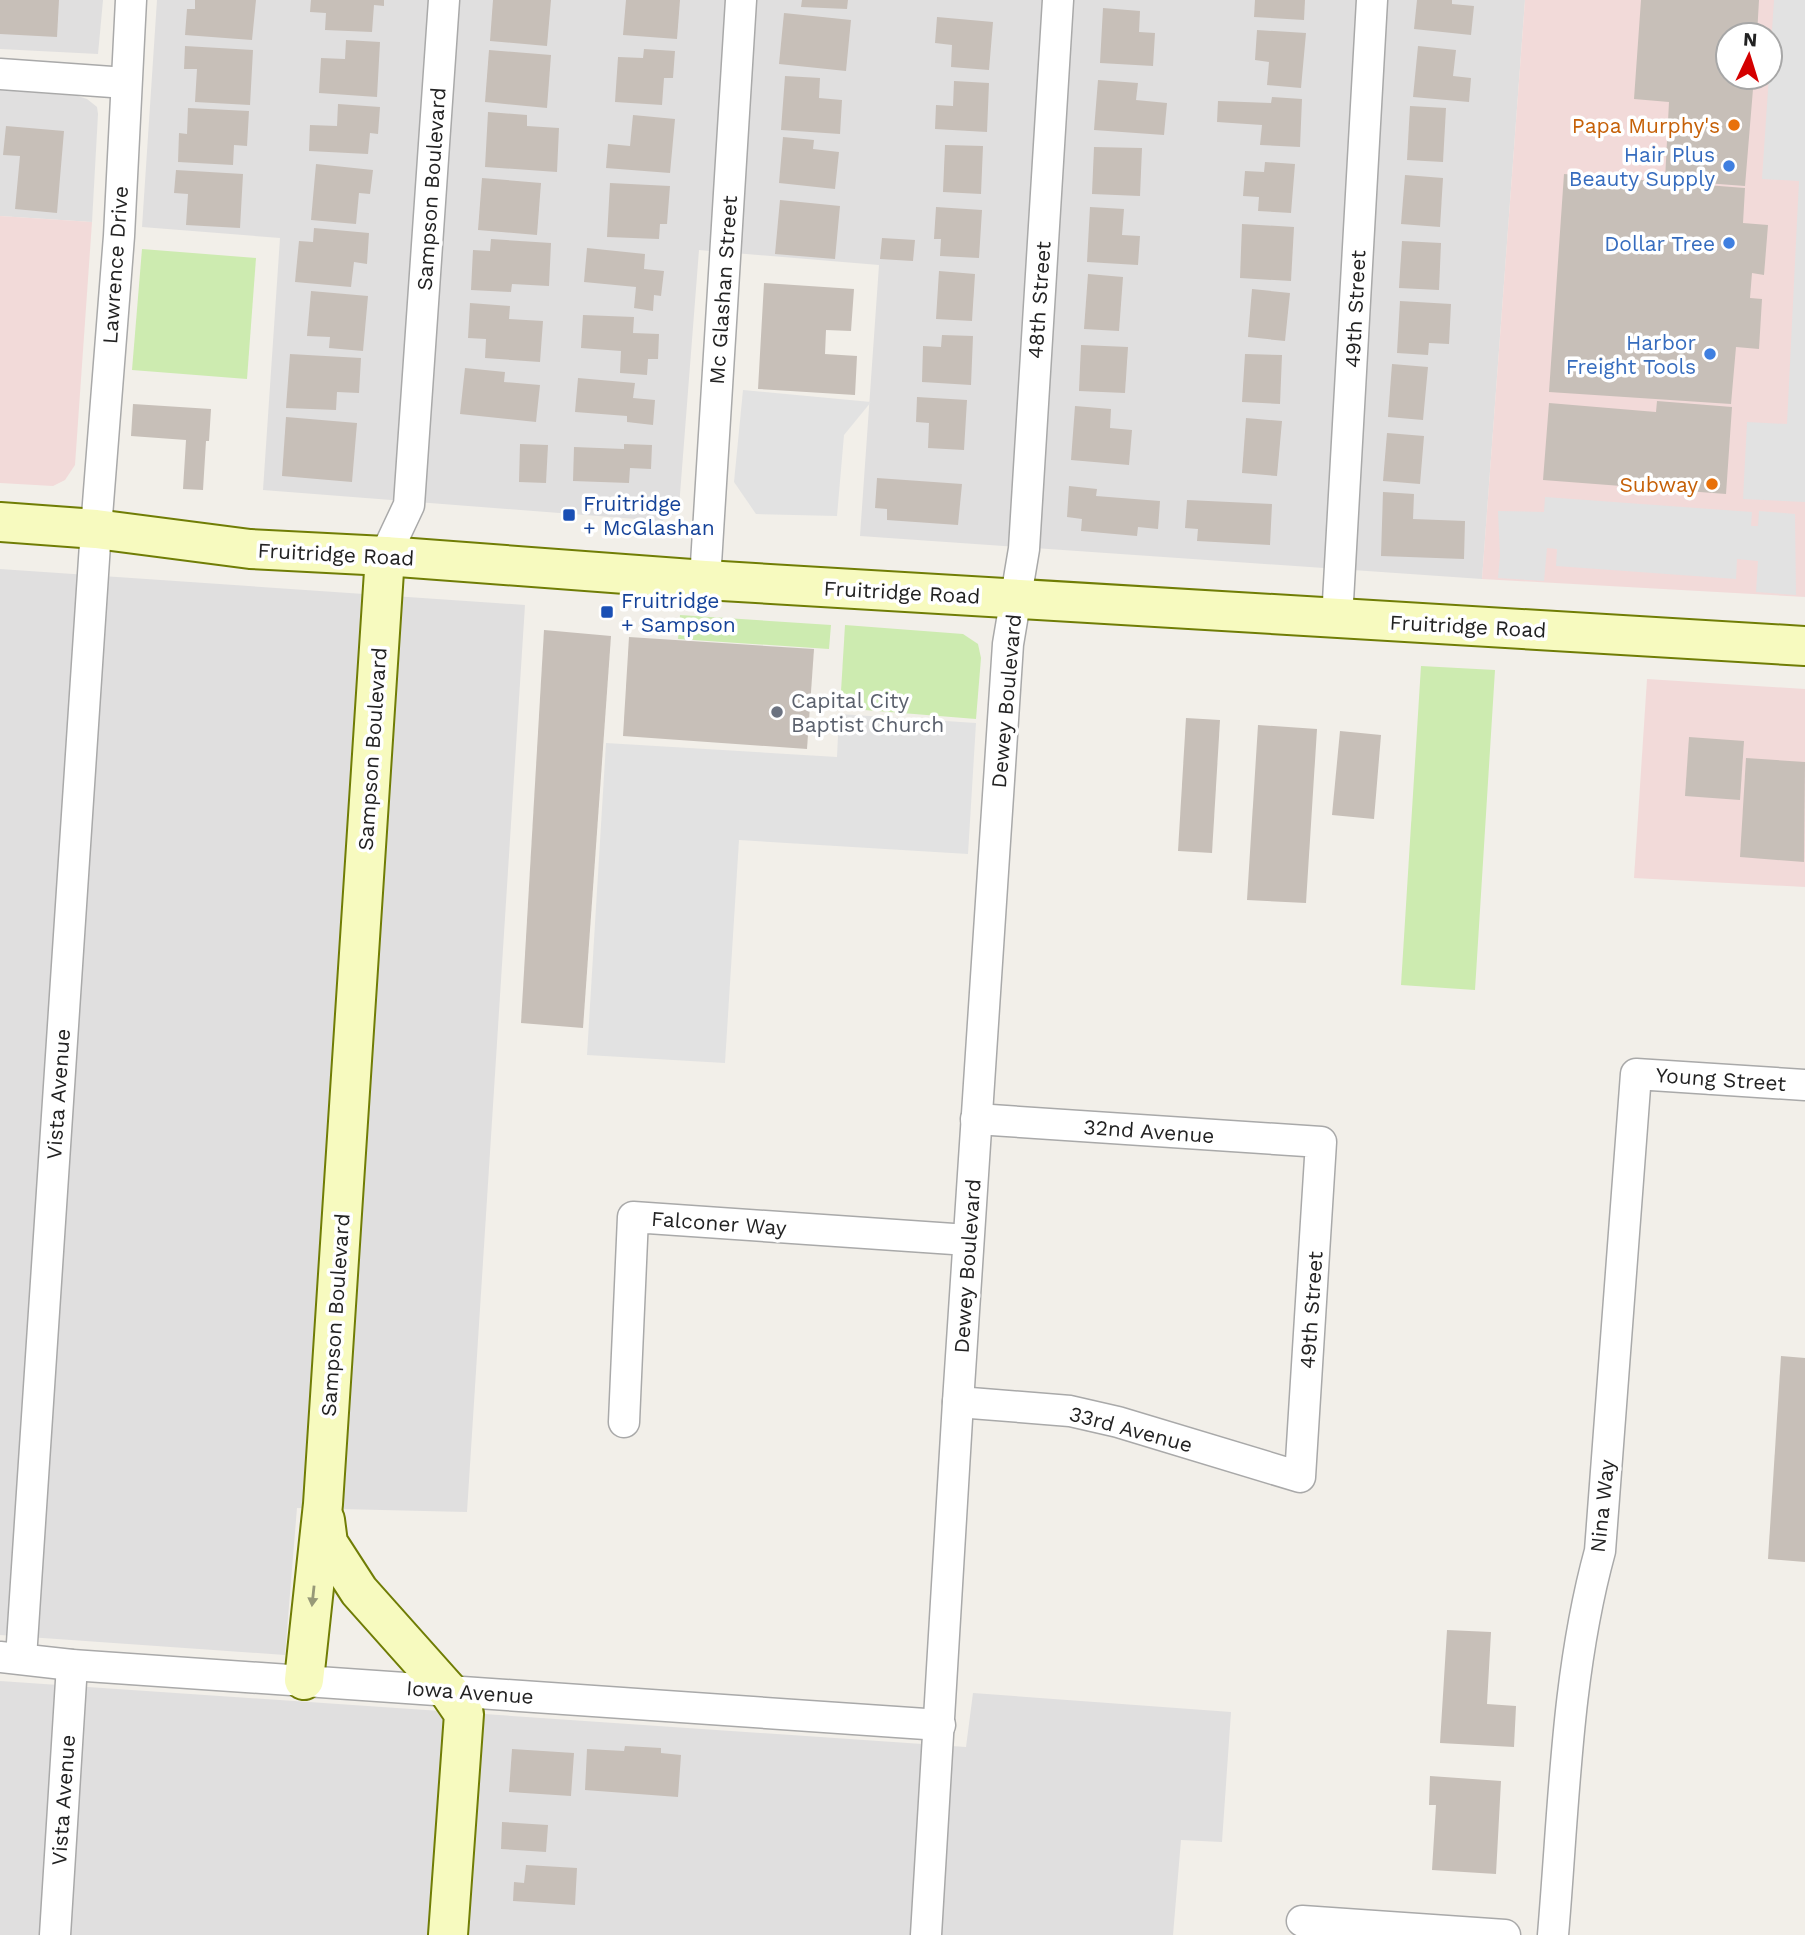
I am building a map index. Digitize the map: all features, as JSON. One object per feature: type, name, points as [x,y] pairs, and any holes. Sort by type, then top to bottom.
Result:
[{"type":"main road","name":"Fruitridge Road","points":[[0,522],[96,529],[250,549],[385,556],[705,580],[1805,646]]},
{"type":"main road","name":"Sampson Boulevard","points":[[304,1680],[323,1504],[385,556]]},
{"type":"main road","name":"Sampson Boulevard","points":[[323,1504],[328,1544],[359,1591],[449,1692],[464,1714],[448,1935]]},
{"type":"street","name":"Lawrence Drive","points":[[96,529],[119,236],[131,0]]},
{"type":"street","name":"Sampson Boulevard","points":[[385,556],[409,505],[444,0]]},
{"type":"street","name":"Mc Glashan Street","points":[[705,580],[741,0]]},
{"type":"street","name":"48th Street","points":[[1016,598],[1024,549],[1058,0]]},
{"type":"street","name":"49th Street","points":[[1337,619],[1372,0]]},
{"type":"street","points":[[0,74],[126,83]]},
{"type":"street","name":"Vista Avenue","points":[[10,1658],[96,529]]},
{"type":"street","name":"Dewey Boulevard","points":[[926,1935],[976,1119],[1008,644],[1016,598]]},
{"type":"street","name":"Young Street","points":[[1636,1074],[1805,1085]]},
{"type":"street","name":"Nina Way","points":[[1553,1935],[1568,1726],[1587,1596],[1600,1551],[1636,1074]]},
{"type":"street","name":"32nd Avenue","points":[[976,1119],[1321,1142]]},
{"type":"street","name":"49th Street","points":[[1300,1477],[1321,1142]]},
{"type":"street","name":"Falconer Way","points":[[624,1422],[633,1217],[968,1240]]},
{"type":"street","name":"33rd Avenue","points":[[958,1402],[1070,1410],[1300,1477]]},
{"type":"street","name":"Iowa Avenue","points":[[10,1658],[72,1665],[940,1725]]},
{"type":"street","name":"Vista Avenue","points":[[55,1935],[72,1665]]},
{"type":"street","points":[[1302,1921],[1505,1935]]},
{"type":"shaded area","points":[[0,0],[103,0],[98,54],[0,49]]},
{"type":"shaded area","points":[[157,0],[1525,0],[1482,579],[860,536],[879,265],[699,250],[679,507],[674,514],[662,521],[263,490],[280,238],[142,227]]},
{"type":"shaded area","points":[[1525,0],[1805,0],[1805,597],[1482,579]]},
{"type":"shaded area","points":[[1774,0],[1805,0],[1805,502],[1743,499],[1747,422],[1787,424],[1799,181],[1762,179],[1768,91],[1784,91],[1784,21],[1773,21]]},
{"type":"shaded area","points":[[0,90],[78,96],[97,107],[92,222],[0,216]]},
{"type":"shaded area","points":[[0,216],[92,222],[75,465],[65,480],[53,486],[0,483]]},
{"type":"shaded area","points":[[743,390],[871,402],[844,435],[837,516],[756,514],[734,482]]},
{"type":"shaded area","points":[[1545,497],[1752,512],[1751,526],[1758,526],[1759,511],[1795,514],[1796,595],[1756,592],[1758,561],[1737,559],[1736,579],[1556,566],[1557,549],[1547,548],[1544,581],[1498,578],[1498,511],[1544,512]]},
{"type":"shaded area","points":[[0,569],[525,605],[467,1512],[297,1508],[285,1655],[0,1635]]},
{"type":"shaded area","points":[[1647,679],[1805,689],[1805,887],[1634,878]]},
{"type":"shaded area","points":[[839,714],[976,723],[968,854],[739,840],[725,1063],[587,1055],[606,743],[837,757]]},
{"type":"shaded area","points":[[0,1681],[966,1747],[973,1693],[1231,1712],[1222,1842],[1181,1840],[1173,1935],[0,1935]]},
{"type":"green space","points":[[142,249],[256,258],[247,379],[132,370]]},
{"type":"green space","points":[[680,615],[831,625],[829,649],[678,639]]},
{"type":"green space","points":[[845,625],[963,634],[978,644],[981,658],[976,719],[840,708]]},
{"type":"green space","points":[[1421,666],[1495,670],[1475,990],[1401,985]]},
{"type":"building","points":[[0,0],[59,0],[57,37],[0,34]]},
{"type":"building","points":[[195,0],[256,0],[252,40],[185,35],[187,9],[195,9]]},
{"type":"building","points":[[311,0],[384,0],[384,6],[374,5],[372,32],[325,30],[326,13],[310,12]]},
{"type":"building","points":[[493,0],[551,0],[547,46],[490,41]]},
{"type":"building","points":[[626,0],[680,0],[677,39],[623,35]]},
{"type":"building","points":[[802,0],[848,0],[847,9],[801,7]]},
{"type":"building","points":[[1255,0],[1305,0],[1304,20],[1254,17]]},
{"type":"building","points":[[1417,0],[1452,0],[1452,4],[1474,6],[1471,35],[1414,29]]},
{"type":"building","points":[[1641,0],[1759,0],[1758,21],[1714,21],[1714,91],[1753,91],[1745,186],[1665,180],[1669,102],[1634,99]]},
{"type":"building","points":[[1103,8],[1140,11],[1139,32],[1155,33],[1153,66],[1100,63]]},
{"type":"building","points":[[784,13],[851,20],[846,71],[779,64]]},
{"type":"building","points":[[937,17],[993,22],[989,70],[951,67],[952,45],[935,43]]},
{"type":"building","points":[[1257,30],[1306,33],[1301,88],[1267,85],[1269,62],[1255,60]]},
{"type":"building","points":[[346,40],[380,42],[377,97],[319,93],[321,58],[345,59]]},
{"type":"building","points":[[185,46],[253,50],[250,105],[195,102],[197,69],[184,69]]},
{"type":"building","points":[[1418,46],[1456,50],[1453,76],[1471,78],[1469,102],[1413,97]]},
{"type":"building","points":[[644,49],[675,51],[673,78],[664,78],[662,105],[615,102],[618,57],[643,58]]},
{"type":"building","points":[[489,50],[551,55],[547,108],[485,102]]},
{"type":"building","points":[[785,76],[820,78],[819,98],[842,100],[840,134],[781,130]]},
{"type":"building","points":[[1098,80],[1138,83],[1136,100],[1167,103],[1164,135],[1094,130]]},
{"type":"building","points":[[954,81],[989,83],[987,132],[935,129],[936,105],[953,106]]},
{"type":"building","points":[[1272,97],[1302,99],[1300,147],[1260,145],[1262,125],[1217,122],[1218,101],[1271,103]]},
{"type":"building","points":[[338,104],[380,107],[378,134],[370,133],[368,154],[309,151],[310,125],[337,126]]},
{"type":"building","points":[[1410,106],[1446,108],[1443,162],[1407,160]]},
{"type":"building","points":[[188,108],[249,111],[247,146],[234,145],[233,165],[178,162],[179,133],[187,134]]},
{"type":"building","points":[[488,112],[527,115],[527,126],[559,128],[557,172],[485,167]]},
{"type":"building","points":[[633,115],[675,119],[670,173],[606,168],[608,144],[630,146]]},
{"type":"building","points":[[6,126],[64,131],[57,213],[15,209],[20,156],[3,155]]},
{"type":"building","points":[[783,137],[814,140],[813,149],[839,152],[835,189],[779,183]]},
{"type":"building","points":[[945,145],[983,146],[981,194],[943,192]]},
{"type":"building","points":[[1094,147],[1142,148],[1140,196],[1092,194]]},
{"type":"building","points":[[1265,162],[1295,164],[1291,213],[1258,211],[1259,197],[1243,196],[1245,171],[1264,172]]},
{"type":"building","points":[[316,164],[373,170],[370,194],[359,193],[356,224],[311,220]]},
{"type":"building","points":[[176,170],[243,174],[240,228],[186,225],[188,194],[174,193]]},
{"type":"building","points":[[1564,174],[1745,188],[1743,223],[1768,225],[1764,275],[1752,273],[1750,298],[1762,299],[1759,349],[1736,347],[1731,404],[1549,392]]},
{"type":"building","points":[[1405,175],[1443,178],[1440,227],[1401,224]]},
{"type":"building","points":[[482,178],[541,183],[537,235],[478,230]]},
{"type":"building","points":[[610,183],[670,186],[667,224],[660,224],[659,239],[607,237]]},
{"type":"building","points":[[780,200],[840,206],[835,259],[775,254]]},
{"type":"building","points":[[936,207],[982,210],[979,258],[940,256],[941,239],[934,239]]},
{"type":"building","points":[[1090,207],[1124,209],[1122,235],[1140,236],[1138,265],[1087,262]]},
{"type":"building","points":[[1242,224],[1294,227],[1291,281],[1240,278]]},
{"type":"building","points":[[314,228],[369,233],[367,264],[354,262],[351,287],[295,282],[299,241],[313,242]]},
{"type":"building","points":[[882,238],[915,240],[913,261],[880,259]]},
{"type":"building","points":[[491,239],[551,243],[549,286],[512,284],[511,292],[471,290],[473,250],[490,251]]},
{"type":"building","points":[[1402,241],[1441,243],[1439,290],[1399,288]]},
{"type":"building","points":[[587,248],[645,254],[644,269],[664,271],[661,296],[654,295],[653,311],[634,308],[636,287],[584,282]]},
{"type":"building","points":[[939,271],[975,274],[972,321],[936,319]]},
{"type":"building","points":[[1088,274],[1123,277],[1119,331],[1084,329]]},
{"type":"building","points":[[764,283],[854,289],[851,331],[826,330],[825,354],[857,356],[855,395],[758,389]]},
{"type":"building","points":[[1252,289],[1290,293],[1285,341],[1248,337]]},
{"type":"building","points":[[311,291],[368,296],[363,351],[329,348],[330,337],[307,336]]},
{"type":"building","points":[[1400,301],[1451,304],[1449,344],[1429,343],[1428,355],[1397,353]]},
{"type":"building","points":[[470,303],[510,306],[509,319],[543,321],[540,362],[485,358],[486,339],[468,338]]},
{"type":"building","points":[[583,315],[634,317],[633,333],[659,334],[658,359],[648,359],[647,375],[620,373],[621,351],[581,348]]},
{"type":"building","points":[[942,335],[973,336],[971,385],[922,382],[923,346],[941,347]]},
{"type":"building","points":[[1081,345],[1128,347],[1125,393],[1079,391]]},
{"type":"building","points":[[290,354],[361,358],[359,393],[337,392],[336,410],[286,408]]},
{"type":"building","points":[[1245,354],[1282,355],[1280,404],[1242,402]]},
{"type":"building","points":[[1392,364],[1428,367],[1423,420],[1388,417]]},
{"type":"building","points":[[465,368],[505,372],[504,382],[540,385],[536,422],[460,414]]},
{"type":"building","points":[[578,378],[635,383],[633,398],[655,400],[653,425],[627,422],[627,416],[575,412]]},
{"type":"building","points":[[917,397],[967,400],[964,450],[928,448],[929,423],[916,422]]},
{"type":"building","points":[[1657,401],[1732,407],[1726,494],[1543,480],[1549,403],[1656,412]]},
{"type":"building","points":[[133,404],[211,409],[203,490],[183,489],[186,440],[131,436]]},
{"type":"building","points":[[1075,406],[1111,409],[1110,428],[1132,430],[1129,465],[1071,460]]},
{"type":"building","points":[[286,417],[357,423],[352,482],[282,476]]},
{"type":"building","points":[[1246,418],[1282,421],[1277,476],[1242,473]]},
{"type":"building","points":[[1387,433],[1424,436],[1420,484],[1383,481]]},
{"type":"building","points":[[520,444],[548,445],[546,483],[519,482]]},
{"type":"building","points":[[624,444],[652,445],[651,469],[630,468],[629,483],[573,481],[574,447],[624,449]]},
{"type":"building","points":[[877,478],[962,484],[958,525],[887,520],[887,509],[875,508]]},
{"type":"building","points":[[1069,486],[1097,489],[1096,496],[1160,501],[1158,529],[1138,527],[1137,536],[1081,531],[1082,519],[1067,517]]},
{"type":"building","points":[[1383,492],[1414,494],[1413,519],[1465,521],[1464,559],[1381,556]]},
{"type":"building","points":[[1187,500],[1272,504],[1270,545],[1197,541],[1198,529],[1185,528]]},
{"type":"building","points":[[544,630],[611,636],[583,1028],[521,1023]]},
{"type":"building","points":[[629,637],[814,649],[807,749],[623,736]]},
{"type":"building","points":[[1186,718],[1220,720],[1212,853],[1178,851]]},
{"type":"building","points":[[1258,725],[1317,729],[1306,903],[1247,900]]},
{"type":"building","points":[[1340,731],[1381,735],[1374,819],[1332,815]]},
{"type":"building","points":[[1689,737],[1744,741],[1740,800],[1685,796]]},
{"type":"building","points":[[1746,758],[1805,762],[1804,862],[1740,857]]},
{"type":"building","points":[[1781,1356],[1805,1358],[1805,1562],[1768,1559]]},
{"type":"building","points":[[1447,1630],[1491,1632],[1487,1704],[1516,1706],[1514,1747],[1440,1743]]},
{"type":"building","points":[[625,1746],[661,1748],[661,1753],[681,1755],[678,1797],[585,1790],[587,1749],[624,1751]]},
{"type":"building","points":[[512,1749],[574,1753],[571,1796],[509,1792]]},
{"type":"building","points":[[1430,1776],[1501,1781],[1496,1874],[1432,1870],[1436,1805],[1429,1805]]},
{"type":"building","points":[[502,1822],[548,1825],[546,1852],[501,1849]]},
{"type":"building","points":[[526,1865],[577,1868],[575,1905],[513,1901],[514,1882],[524,1883]]},
{"type":"place","name":"Papa Murphy's","points":[[1734,125]]},
{"type":"place","name":"Hair Plus Beauty Supply","points":[[1729,166]]},
{"type":"place","name":"Dollar Tree","points":[[1729,243]]},
{"type":"place","name":"Harbor Freight Tools","points":[[1710,354]]},
{"type":"place","name":"Subway","points":[[1712,484]]},
{"type":"place","name":"Fruitridge + McGlashan","points":[[569,515]]},
{"type":"place","name":"Fruitridge + Sampson","points":[[607,612]]},
{"type":"place","name":"Capital City Baptist Church","points":[[777,712]]}]
